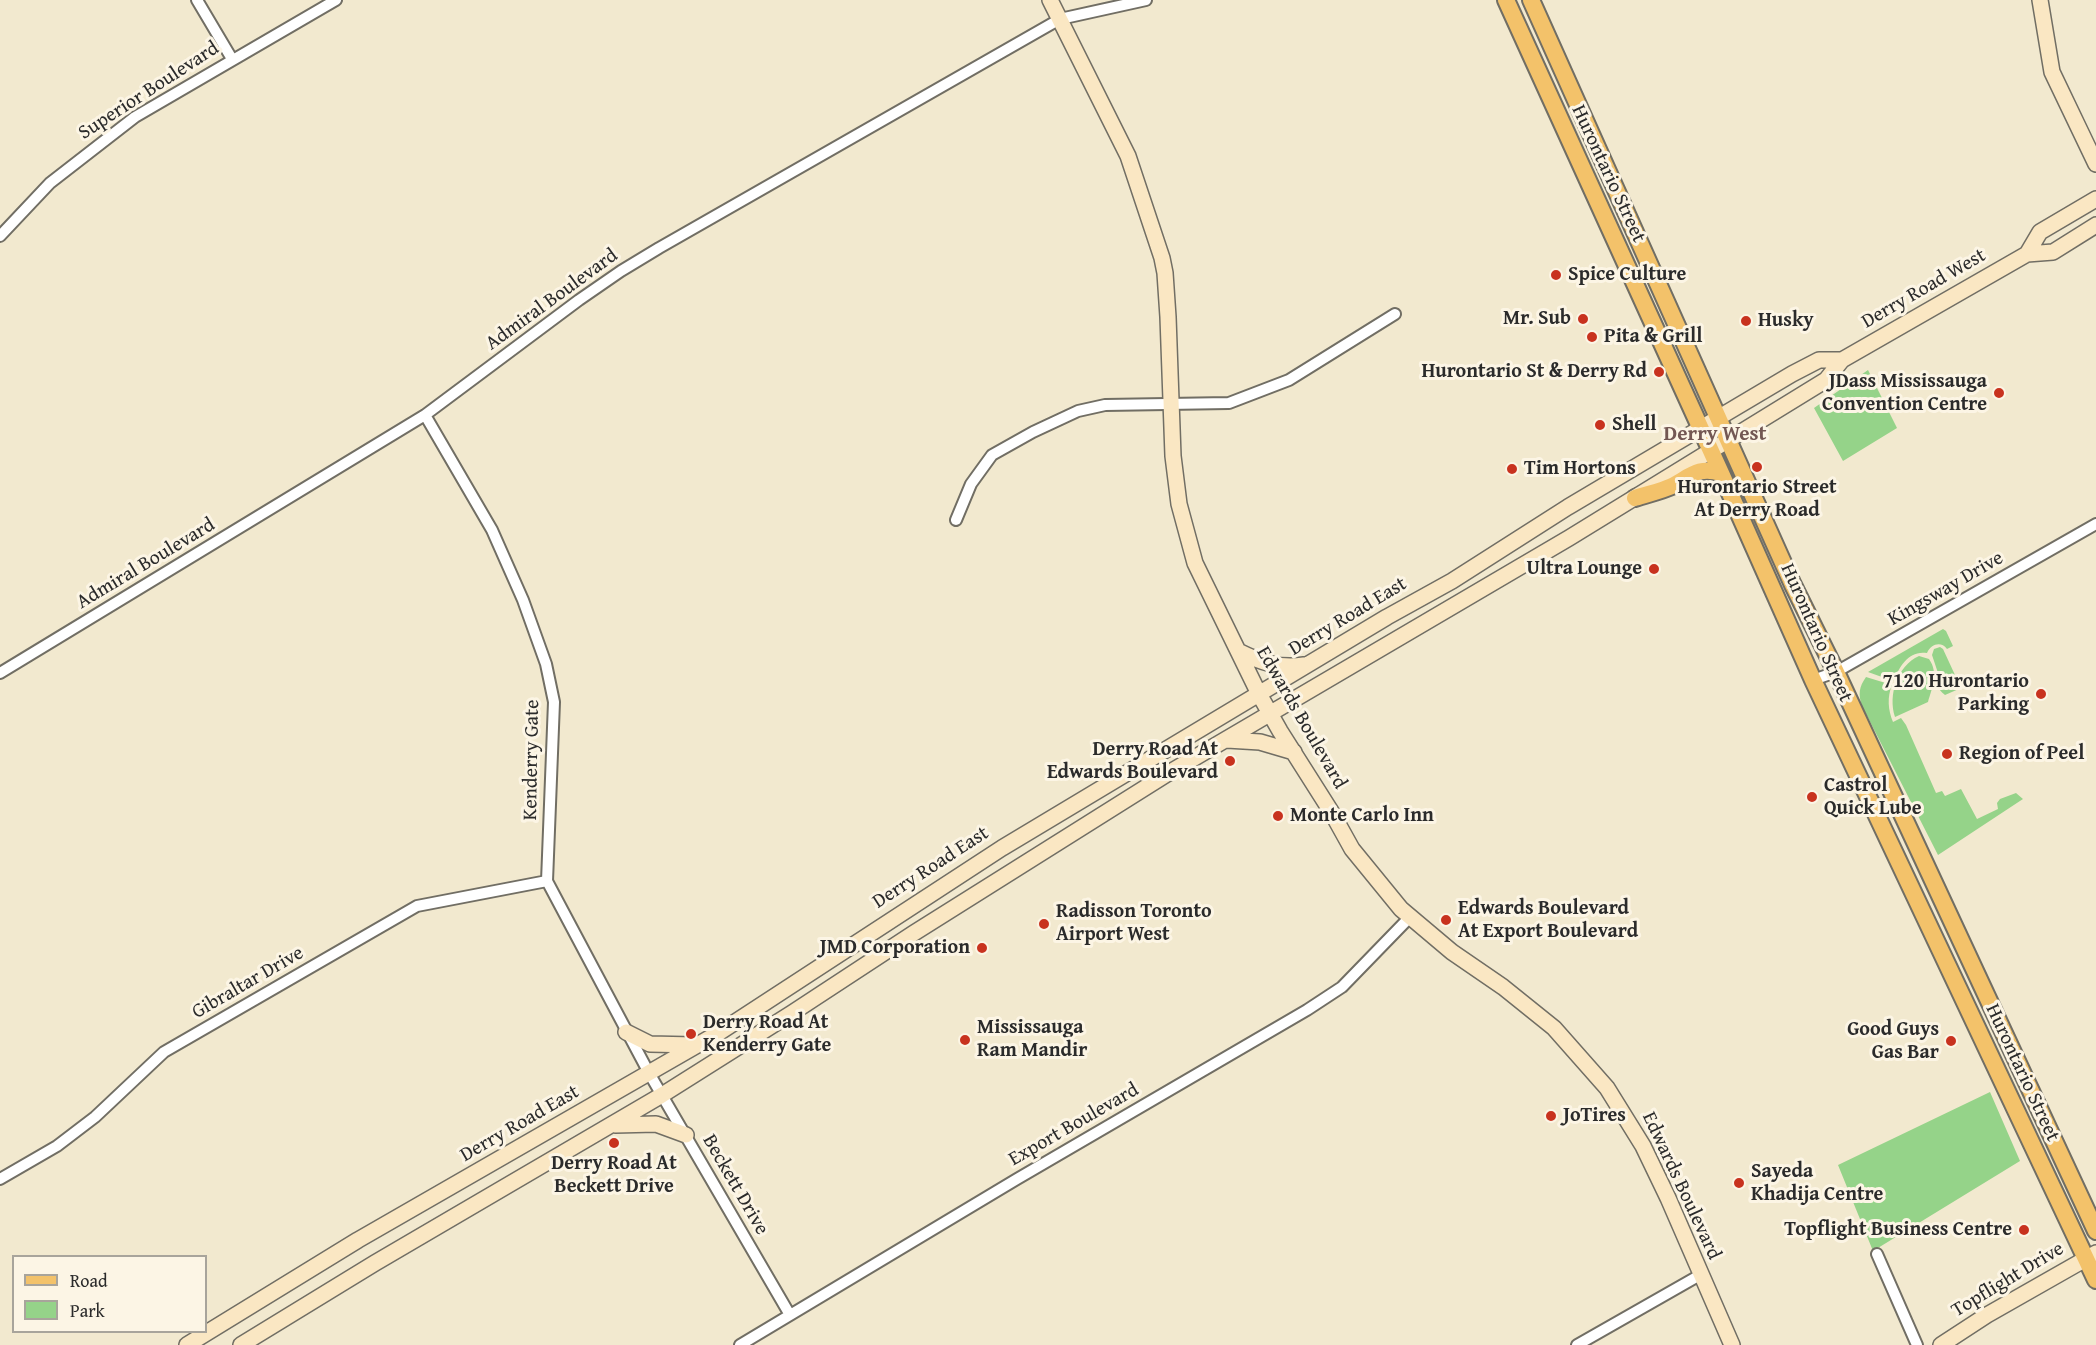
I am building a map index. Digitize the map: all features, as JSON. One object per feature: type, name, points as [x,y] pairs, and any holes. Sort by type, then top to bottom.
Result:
[{"type":"main road","name":"Edwards Boulevard","points":[[1050,0],[1128,156],[1162,258],[1166,273],[1170,404],[1179,504],[1195,563],[1259,694],[1352,849],[1409,918],[1452,952],[1503,987],[1554,1028],[1607,1088],[1642,1146],[1668,1198],[1732,1345]]},
{"type":"main road","name":"Hurontario Street","points":[[1506,0],[1711,450],[1812,680],[2091,1256],[2096,1280]]},
{"type":"main road","name":"Hurontario Street","points":[[1531,0],[1793,585],[1836,672],[2096,1231]]},
{"type":"main road","points":[[2040,0],[2052,72],[2096,164]]},
{"type":"main road","name":"Derry Road West","points":[[2027,254],[2040,232],[2096,199]]},
{"type":"main road","name":"Derry Road West","points":[[1728,439],[1826,380],[1842,360],[2027,254],[2053,252],[2096,225]]},
{"type":"main road","name":"Derry Road West","points":[[1700,428],[1819,360],[1842,360]]},
{"type":"main road","name":"Derry Road East","points":[[207,1333],[358,1240],[649,1074],[757,1009],[1002,848],[1452,580],[1700,428]]},
{"type":"main road","points":[[241,1345],[375,1263],[662,1095],[1116,805],[1635,498],[1728,439]]},
{"type":"main road","points":[[1635,498],[1671,486],[1698,471],[1713,470],[1721,473]]},
{"type":"main road","points":[[1238,651],[1257,661],[1278,666],[1310,664]]},
{"type":"main road","points":[[1225,740],[1260,742],[1294,753]]},
{"type":"main road","points":[[1156,757],[1167,774]]},
{"type":"main road","points":[[1106,786],[1116,805]]},
{"type":"main road","points":[[820,968],[832,987]]},
{"type":"main road","points":[[757,1009],[770,1027]]},
{"type":"main road","points":[[626,1032],[650,1044],[697,1045]]},
{"type":"main road","points":[[609,1126],[656,1124],[686,1135]]},
{"type":"main road","name":"Topflight Drive","points":[[1941,1345],[2091,1256]]},
{"type":"main road","name":"Derry Road East","points":[[187,1345],[207,1333]]},
{"type":"street","points":[[197,0],[232,59]]},
{"type":"street","name":"Superior Boulevard","points":[[0,236],[50,183],[102,140],[135,117],[336,0]]},
{"type":"street","name":"Admiral Boulevard","points":[[0,673],[425,415],[621,271],[1060,19],[1146,0]]},
{"type":"street","points":[[956,520],[971,484],[992,455],[1033,432],[1078,411],[1105,405],[1230,403],[1288,380],[1395,314]]},
{"type":"street","name":"Kenderry Gate","points":[[425,415],[492,530],[524,600],[546,664],[554,702],[546,881]]},
{"type":"street","name":"Kingsway Drive","points":[[1812,680],[1836,672],[2096,525]]},
{"type":"street","points":[[546,881],[649,1074]]},
{"type":"street","name":"Gibraltar Drive","points":[[0,1179],[57,1146],[95,1117],[164,1052],[417,906],[546,881]]},
{"type":"street","name":"Export Boulevard","points":[[740,1345],[1017,1179],[1307,1010],[1342,987],[1409,918]]},
{"type":"street","name":"Beckett Drive","points":[[649,1074],[790,1315]]},
{"type":"street","points":[[1877,1254],[1917,1345]]},
{"type":"street","points":[[1577,1345],[1700,1275]]},
{"type":"green space","points":[[1868,370],[1897,428],[1843,461],[1814,408]]},
{"type":"green space","points":[[1943,629],[1953,646],[1947,649],[1942,645],[1936,645],[1931,647],[1927,653],[1915,654],[1906,660],[1893,681],[1868,672]]},
{"type":"green space","points":[[1940,647],[1961,688],[1945,695],[1939,688],[1939,676],[1932,655],[1934,649]]},
{"type":"green space","points":[[1919,656],[1929,659],[1934,670],[1934,680],[1928,702],[1895,717],[1893,700],[1896,682],[1905,667]]},
{"type":"green space","points":[[1866,677],[1892,685],[1889,704],[1893,722],[1901,718],[1906,725],[1936,793],[1942,791],[1945,796],[1961,789],[1977,819],[1998,809],[1997,803],[2000,799],[2016,793],[2023,799],[1938,855],[1862,706],[1860,691]]},
{"type":"green space","points":[[1990,1092],[2020,1161],[1873,1251],[1838,1165]]},
{"type":"place","name":"Spice Culture","points":[[1556,275]]},
{"type":"place","name":"Mr. Sub","points":[[1583,319]]},
{"type":"place","name":"Husky","points":[[1746,321]]},
{"type":"place","name":"Pita & Grill","points":[[1592,337]]},
{"type":"place","name":"Hurontario St & Derry Rd","points":[[1659,372]]},
{"type":"place","name":"JDass Mississauga Convention Centre","points":[[1999,393]]},
{"type":"place","name":"Shell","points":[[1600,425]]},
{"type":"place","name":"Hurontario Street At Derry Road","points":[[1757,467]]},
{"type":"place","name":"Tim Hortons","points":[[1512,469]]},
{"type":"place","name":"Ultra Lounge","points":[[1654,569]]},
{"type":"place","name":"7120 Hurontario Parking","points":[[2041,694]]},
{"type":"place","name":"Region of Peel","points":[[1947,754]]},
{"type":"place","name":"Derry Road At Edwards Boulevard","points":[[1230,761]]},
{"type":"place","name":"Castrol Quick Lube","points":[[1812,797]]},
{"type":"place","name":"Monte Carlo Inn","points":[[1278,816]]},
{"type":"place","name":"Edwards Boulevard At Export Boulevard","points":[[1446,920]]},
{"type":"place","name":"Radisson Toronto Airport West","points":[[1044,924]]},
{"type":"place","name":"JMD Corporation","points":[[982,948]]},
{"type":"place","name":"Derry Road At Kenderry Gate","points":[[691,1034]]},
{"type":"place","name":"Mississauga Ram Mandir","points":[[965,1040]]},
{"type":"place","name":"Good Guys Gas Bar","points":[[1951,1041]]},
{"type":"place","name":"JoTires","points":[[1551,1116]]},
{"type":"place","name":"Derry Road At Beckett Drive","points":[[614,1143]]},
{"type":"place","name":"Sayeda Khadija Centre","points":[[1739,1183]]},
{"type":"place","name":"Topflight Business Centre","points":[[2024,1230]]},
{"type":"district","name":"Derry West","points":[[1715,435]]}]
